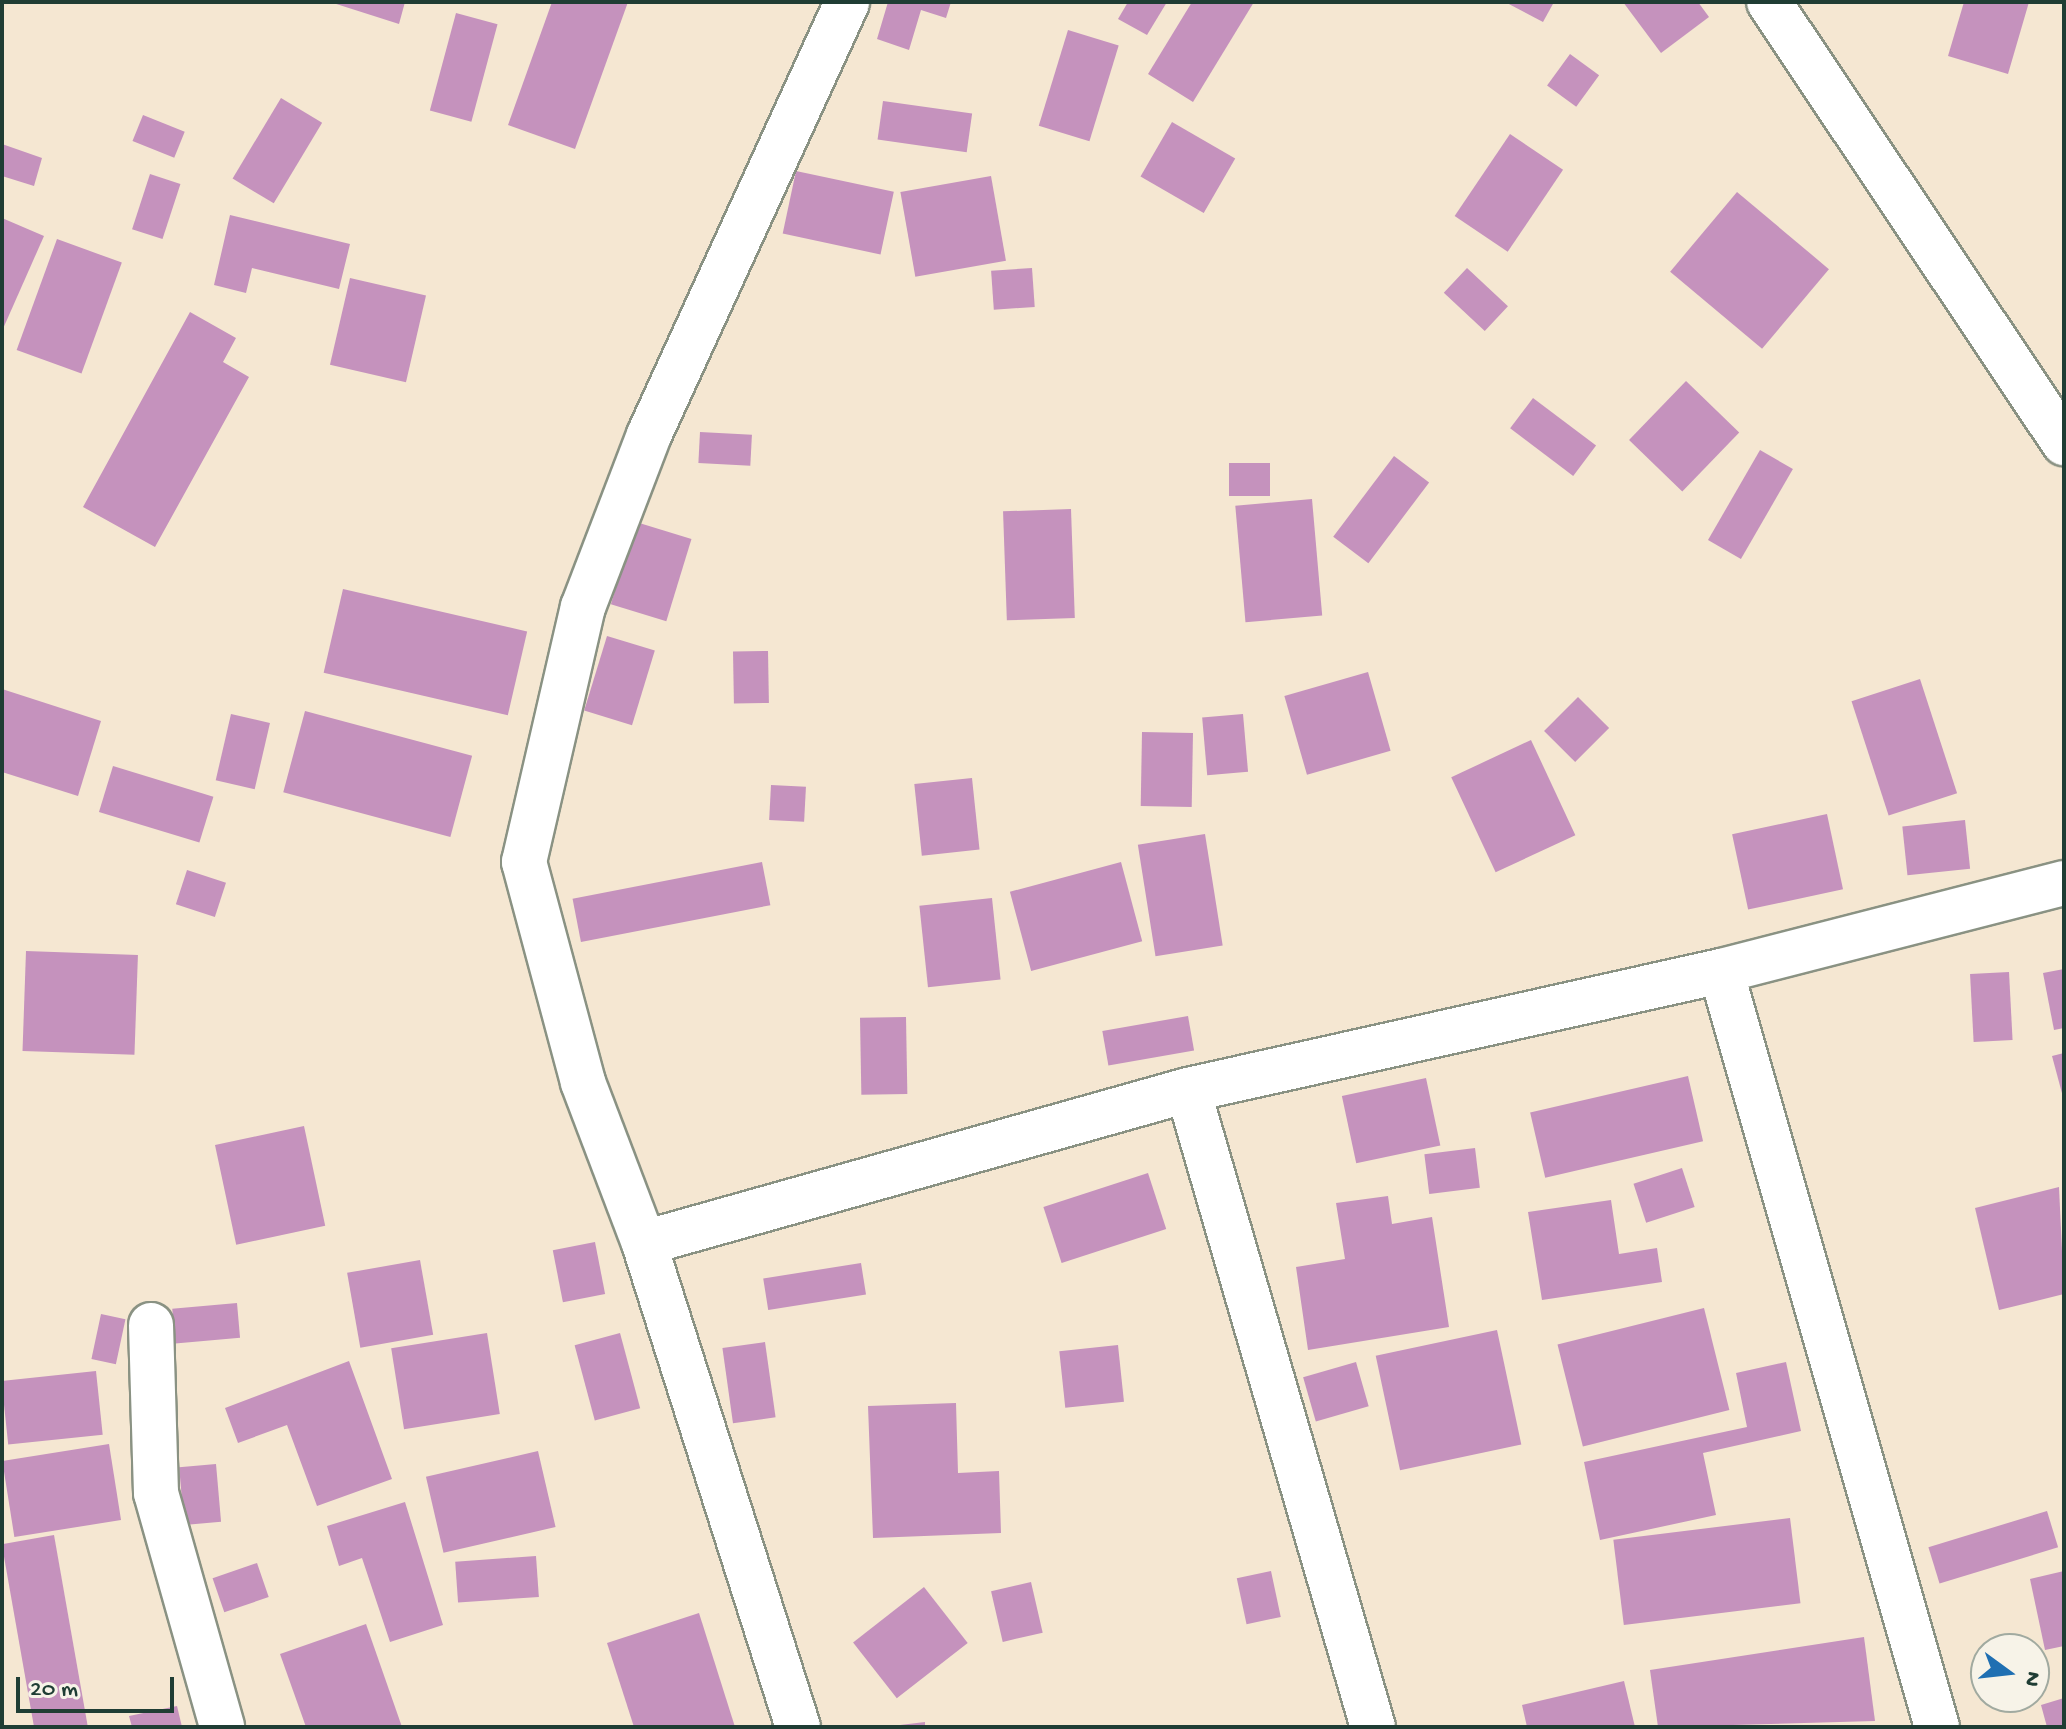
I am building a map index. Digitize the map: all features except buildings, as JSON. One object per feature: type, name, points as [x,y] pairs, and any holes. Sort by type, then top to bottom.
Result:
[{"type":"street","points":[[798,1727],[644,1243],[583,1082],[524,862],[583,607],[649,435],[847,2]]},
{"type":"street","points":[[1769,2],[2064,443]]},
{"type":"street","points":[[644,1243],[1188,1090],[1721,971],[2064,883]]},
{"type":"street","points":[[1721,971],[1937,1727]]},
{"type":"street","points":[[1188,1090],[1373,1727]]},
{"type":"street","points":[[151,1325],[156,1493],[222,1727]]}]
